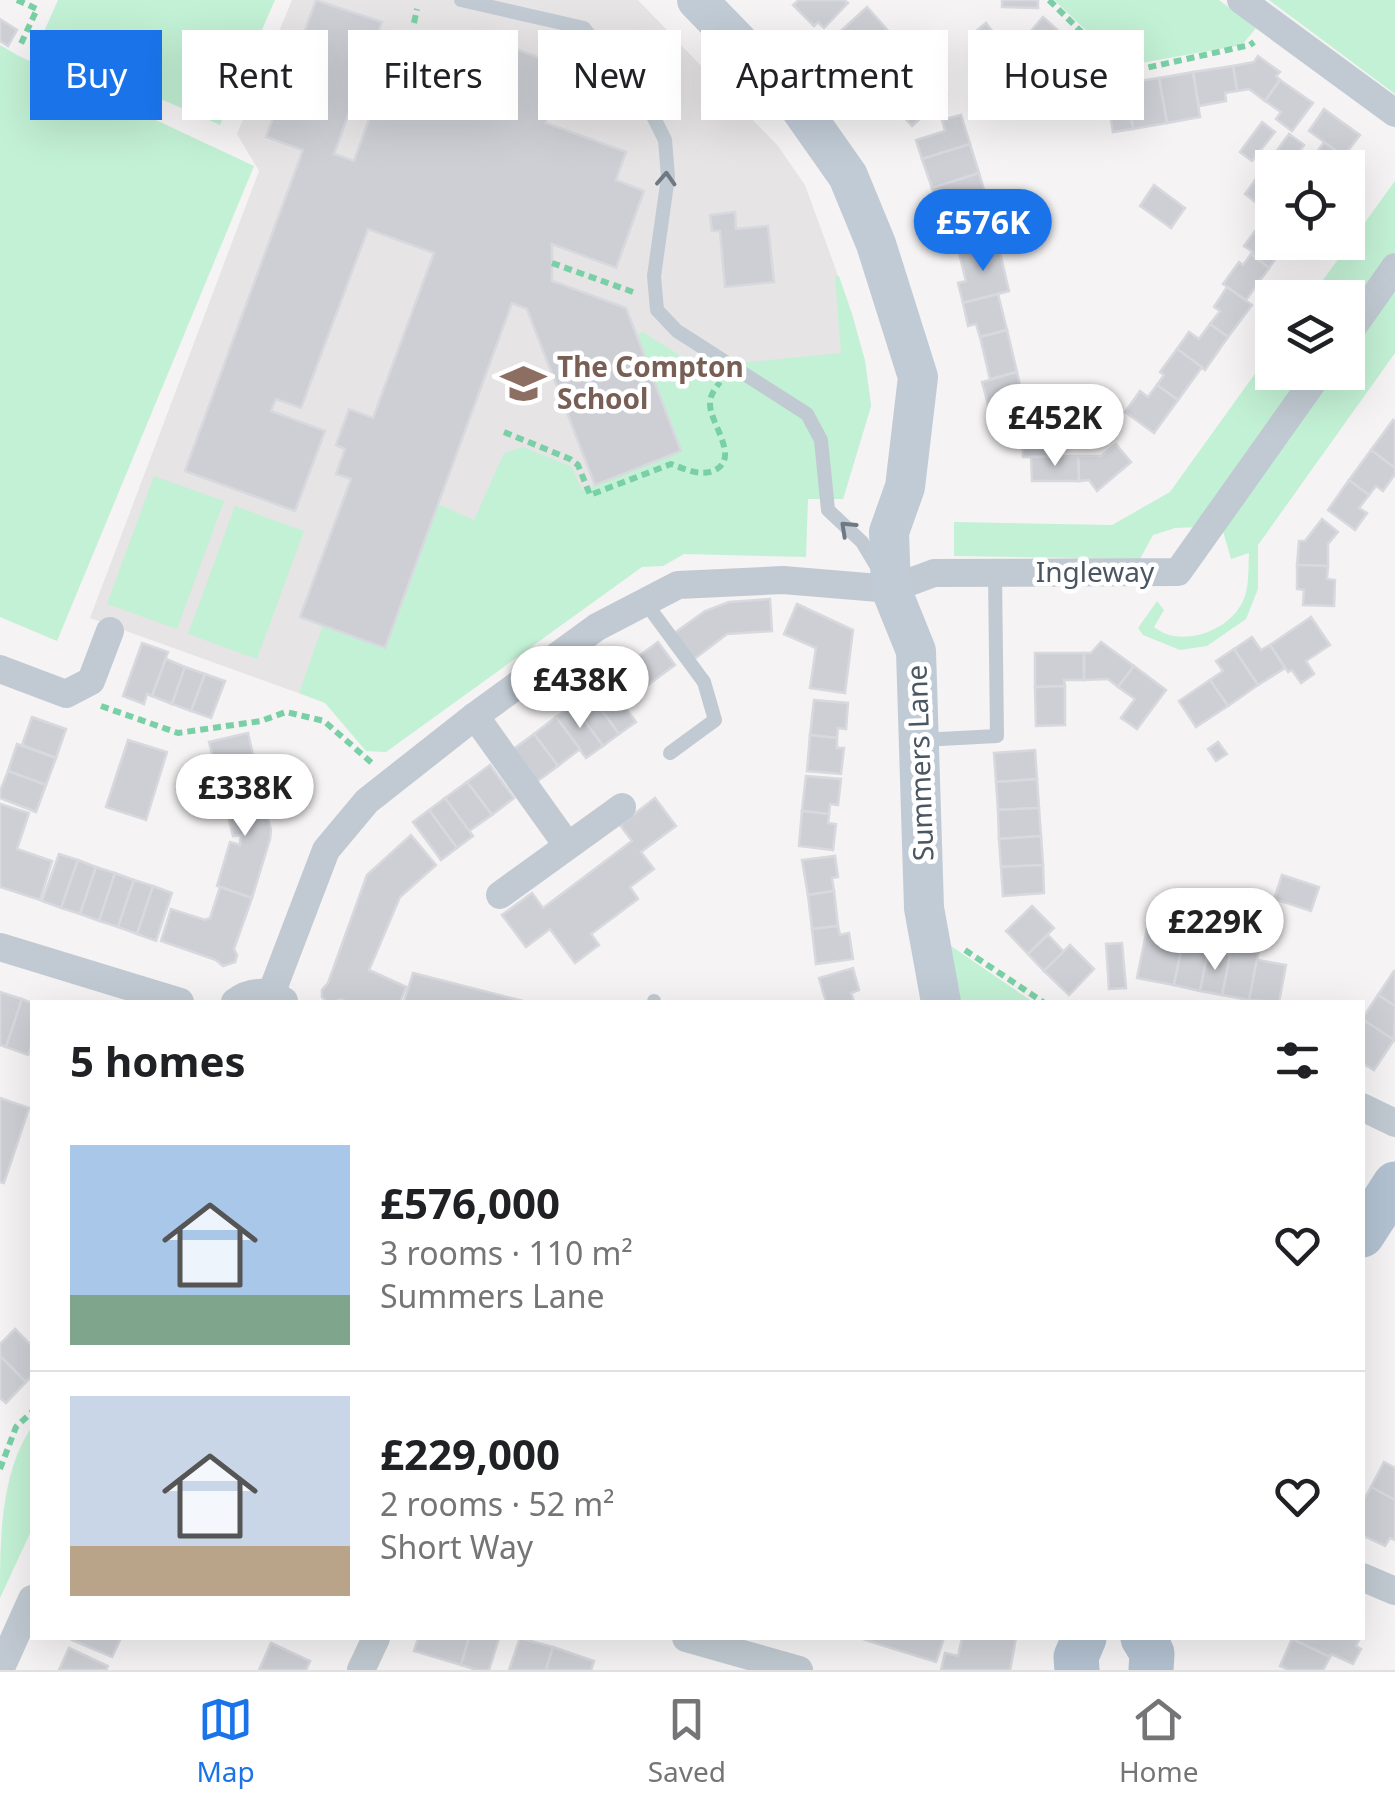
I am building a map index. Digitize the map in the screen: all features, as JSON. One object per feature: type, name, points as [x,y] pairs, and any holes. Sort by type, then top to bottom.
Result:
[{"type":"main road","points":[[1365,1230],[1395,1184]]},
{"type":"main road","points":[[1077,1670],[1076,1657],[1083,1640]]},
{"type":"main road","points":[[1144,1640],[1152,1654],[1150,1670]]},
{"type":"street","name":"Summers Lane","points":[[697,0],[796,102],[848,176],[876,244],[918,377],[905,487],[889,532],[891,589],[916,651],[924,908],[941,1000]]},
{"type":"street","points":[[1241,0],[1395,113]]},
{"type":"street","points":[[1365,310],[1395,267]]},
{"type":"street","name":"Ingleway","points":[[891,589],[934,573],[1178,572],[1307,390]]},
{"type":"street","points":[[239,1000],[249,994],[278,998],[326,850],[367,801],[597,627],[678,584],[783,580],[891,589]]},
{"type":"street","points":[[0,670],[66,694],[91,681],[110,631]]},
{"type":"street","points":[[475,716],[567,844]]},
{"type":"street","points":[[500,895],[622,807]]},
{"type":"street","points":[[0,947],[173,1000]]},
{"type":"street","points":[[1365,1109],[1395,1124]]},
{"type":"street","points":[[1365,1578],[1395,1592]]},
{"type":"street","points":[[0,1670],[30,1602]]},
{"type":"street","points":[[361,1670],[375,1640]]},
{"type":"street","points":[[691,1640],[743,1663],[798,1670]]},
{"type":"lane","points":[[460,0],[584,28],[652,114],[665,140],[668,177],[654,276],[658,310],[676,331],[808,414],[821,440],[828,510],[862,542],[891,589]]},
{"type":"lane","points":[[918,740],[997,736],[995,573]]},
{"type":"lane","points":[[644,602],[704,682],[715,720],[670,753]]},
{"type":"path","points":[[17,0],[37,9],[20,46]]},
{"type":"path","points":[[1049,0],[1123,73],[1250,46],[1270,22]]},
{"type":"path","points":[[414,23],[417,9]]},
{"type":"path","points":[[552,263],[633,292]]},
{"type":"path","points":[[504,432],[570,459],[578,465],[590,495],[671,464],[709,472],[718,468],[726,453],[709,408],[711,396],[732,366]]},
{"type":"path","points":[[66,694],[178,733],[261,722],[286,712],[324,721],[369,758],[389,784]]},
{"type":"path","points":[[927,924],[1039,1000]]},
{"type":"path","points":[[0,1470],[16,1427],[30,1414]]},
{"type":"shaded area","name":"The Compton School","points":[[292,0],[638,0],[667,30],[538,30],[538,120],[681,120],[681,45],[701,66],[701,120],[753,120],[778,146],[805,185],[865,361],[871,406],[843,499],[833,462],[677,498],[390,726],[90,618],[259,171],[237,134],[243,120],[328,120],[328,30],[280,30]]},
{"type":"green space","points":[[58,0],[275,0],[262,30],[182,30],[182,108],[162,100],[162,30],[45,30]]},
{"type":"green space","points":[[1054,0],[1219,0],[1256,28],[1242,45],[1144,62],[1144,30],[1086,30]]},
{"type":"green space","points":[[1269,0],[1395,0],[1395,94]]},
{"type":"green space","points":[[0,45],[30,61],[30,120],[156,120],[254,166],[57,641],[0,617]]},
{"type":"green space","points":[[1395,181],[1395,252],[1365,295],[1365,280],[1323,280],[1338,260],[1365,260],[1365,222]]},
{"type":"green space","points":[[839,276],[865,361],[871,406],[843,499],[808,499],[806,557],[684,554],[663,566],[642,567],[386,752],[366,751],[325,703],[299,693],[323,625],[385,647],[438,504],[474,520],[504,453],[523,447],[572,467],[582,490],[681,451],[637,335],[643,332],[698,367],[841,353],[835,277]]},
{"type":"green space","points":[[1395,289],[1395,353],[1258,545],[1258,589],[1246,619],[1207,646],[1180,650],[1143,635],[1138,628],[1157,601],[1164,610],[1154,627],[1175,636],[1211,631],[1239,608],[1247,589],[1249,553],[1231,559],[1223,531],[1323,390],[1365,390],[1365,332]]},
{"type":"green space","points":[[1255,374],[1255,390],[1298,390],[1200,527],[1175,528],[1153,535],[1140,559],[954,556],[954,522],[1112,525],[1170,492]]},
{"type":"green space","points":[[154,476],[224,501],[177,629],[107,604]]},
{"type":"green space","points":[[235,506],[304,531],[257,659],[188,634]]},
{"type":"green space","points":[[951,946],[1030,1000],[961,1000]]},
{"type":"green space","points":[[30,1430],[30,1533],[0,1598],[4,1508],[21,1445]]},
{"type":"building","points":[[316,0],[382,22],[379,30],[348,30],[348,116],[334,154],[354,161],[369,120],[518,120],[518,50],[538,57],[538,120],[547,120],[546,123],[626,152],[616,180],[644,191],[616,268],[552,244],[552,281],[626,308],[681,451],[595,485],[527,309],[512,303],[385,648],[300,617],[351,479],[336,474],[345,449],[336,445],[349,409],[373,418],[434,253],[368,229],[301,408],[276,399],[271,411],[325,431],[295,511],[185,471],[303,150],[266,137],[272,120],[328,120],[328,30],[305,30]]},
{"type":"building","points":[[799,0],[848,3],[824,28],[818,22],[814,26],[793,5]]},
{"type":"building","points":[[1002,0],[1038,0],[1038,8],[1002,7]]},
{"type":"building","points":[[867,7],[887,30],[842,30]]},
{"type":"building","points":[[1043,17],[1058,30],[1032,30]]},
{"type":"building","points":[[0,19],[17,30],[8,46],[0,41]]},
{"type":"building","points":[[1258,56],[1280,72],[1276,76],[1280,80],[1265,101],[1249,89],[1237,91],[1233,66],[1254,62]]},
{"type":"building","points":[[1233,66],[1237,91],[1225,93],[1226,101],[1199,106],[1193,72]]},
{"type":"building","points":[[1193,72],[1200,117],[1167,123],[1159,78]]},
{"type":"building","points":[[1159,78],[1167,123],[1133,129],[1132,120],[1144,120],[1144,80]]},
{"type":"building","points":[[1280,80],[1313,103],[1292,131],[1276,119],[1281,112],[1265,101]]},
{"type":"building","points":[[1324,109],[1360,135],[1349,150],[1336,150],[1309,131]]},
{"type":"building","points":[[961,115],[970,144],[922,159],[916,140],[945,131],[942,120]]},
{"type":"building","points":[[1111,120],[1132,120],[1133,129],[1113,132]]},
{"type":"building","points":[[1262,122],[1275,132],[1261,150],[1255,150],[1252,161],[1240,152]]},
{"type":"building","points":[[1289,134],[1304,145],[1300,150],[1277,150]]},
{"type":"building","points":[[1324,142],[1335,150],[1318,150]]},
{"type":"building","points":[[970,144],[979,173],[932,188],[922,159]]},
{"type":"building","points":[[979,173],[988,203],[941,217],[932,188]]},
{"type":"building","points":[[1255,180],[1255,202],[1245,194]]},
{"type":"building","points":[[1154,185],[1185,208],[1171,228],[1140,206]]},
{"type":"building","points":[[988,203],[998,232],[950,247],[941,217]]},
{"type":"building","points":[[735,212],[736,229],[768,226],[774,282],[725,287],[720,231],[712,231],[710,215]]},
{"type":"building","points":[[1255,231],[1255,257],[1244,246]]},
{"type":"building","points":[[998,244],[1009,291],[963,303],[958,283],[966,281],[959,253]]},
{"type":"building","points":[[1251,254],[1269,268],[1260,280],[1255,280],[1255,287],[1246,300],[1223,284],[1239,262],[1243,265]]},
{"type":"building","points":[[1259,260],[1275,260],[1269,268]]},
{"type":"building","points":[[1227,287],[1252,305],[1228,337],[1210,324],[1220,311],[1214,307]]},
{"type":"building","points":[[998,294],[1007,330],[980,337],[976,324],[968,326],[963,303]]},
{"type":"building","points":[[1210,324],[1228,337],[1205,370],[1177,349],[1189,332],[1199,339]]},
{"type":"building","points":[[1007,330],[1017,372],[990,379],[980,337]]},
{"type":"building","points":[[1177,349],[1202,367],[1178,400],[1157,385],[1164,375],[1160,372]]},
{"type":"building","points":[[1017,372],[1022,394],[1013,396],[1017,413],[992,419],[982,382]]},
{"type":"building","points":[[1157,385],[1178,400],[1154,433],[1125,412],[1140,391],[1148,397]]},
{"type":"building","points":[[1058,420],[1058,457],[1023,457],[1023,421]]},
{"type":"building","points":[[1395,422],[1395,468],[1371,450]]},
{"type":"building","points":[[1116,444],[1131,462],[1097,491],[1089,480],[1079,481],[1078,456],[1101,456]]},
{"type":"building","points":[[1371,450],[1395,468],[1395,474],[1383,491],[1376,486],[1369,495],[1349,480]]},
{"type":"building","points":[[1078,456],[1079,481],[1032,481],[1031,457]]},
{"type":"building","points":[[1349,480],[1369,495],[1359,508],[1367,513],[1355,530],[1328,510]]},
{"type":"building","points":[[1322,519],[1338,532],[1328,544],[1328,566],[1297,565],[1299,541],[1305,541]]},
{"type":"building","points":[[1297,565],[1328,566],[1327,579],[1335,580],[1334,606],[1303,605],[1304,590],[1297,589]]},
{"type":"building","points":[[770,599],[772,631],[727,634],[693,660],[673,634],[705,611],[729,602]]},
{"type":"building","points":[[797,604],[853,630],[845,693],[810,688],[816,648],[784,634]]},
{"type":"building","points":[[1311,617],[1330,645],[1306,661],[1314,674],[1301,683],[1292,670],[1288,672],[1270,645]]},
{"type":"building","points":[[1252,637],[1261,650],[1270,645],[1285,668],[1258,685],[1234,649]]},
{"type":"building","points":[[658,642],[675,665],[649,684],[632,661]]},
{"type":"building","points":[[1101,642],[1134,666],[1118,687],[1108,679],[1084,680],[1084,653],[1091,653]]},
{"type":"building","points":[[142,643],[168,652],[152,696],[147,694],[144,704],[123,696]]},
{"type":"building","points":[[1234,649],[1258,685],[1228,706],[1210,680],[1223,671],[1216,661]]},
{"type":"building","points":[[1035,653],[1084,653],[1084,680],[1064,680],[1065,686],[1035,687]]},
{"type":"building","points":[[166,659],[185,667],[172,704],[152,696]]},
{"type":"building","points":[[632,661],[649,684],[622,704],[605,681]]},
{"type":"building","points":[[1134,666],[1166,690],[1137,729],[1121,718],[1135,699],[1118,687]]},
{"type":"building","points":[[185,667],[205,674],[191,711],[172,704]]},
{"type":"building","points":[[205,674],[225,681],[211,718],[191,711]]},
{"type":"building","points":[[1210,680],[1228,706],[1196,727],[1179,701]]},
{"type":"building","points":[[605,681],[636,722],[619,734],[589,693]]},
{"type":"building","points":[[1065,686],[1065,725],[1036,726],[1035,687]]},
{"type":"building","points":[[589,693],[619,734],[603,746],[573,705]]},
{"type":"building","points":[[814,700],[848,703],[846,729],[838,728],[837,738],[810,735]]},
{"type":"building","points":[[573,705],[603,746],[586,758],[556,717]]},
{"type":"building","points":[[32,717],[66,729],[56,758],[22,745]]},
{"type":"building","points":[[556,717],[580,749],[558,766],[534,734]]},
{"type":"building","points":[[248,733],[259,781],[222,791],[209,742]]},
{"type":"building","points":[[534,734],[558,766],[535,783],[512,750]]},
{"type":"building","points":[[810,735],[837,738],[837,748],[844,748],[841,774],[807,771]]},
{"type":"building","points":[[128,740],[167,752],[146,820],[106,807]]},
{"type":"building","points":[[1218,742],[1227,754],[1216,761],[1208,749]]},
{"type":"building","points":[[17,744],[56,758],[46,785],[8,771]]},
{"type":"building","points":[[1035,750],[1037,779],[996,782],[994,753]]},
{"type":"building","points":[[490,765],[514,798],[492,815],[467,782]]},
{"type":"building","points":[[8,771],[46,785],[36,812],[0,798]]},
{"type":"building","points":[[806,776],[841,779],[838,805],[830,804],[829,814],[802,811]]},
{"type":"building","points":[[1037,779],[1039,808],[998,810],[996,782]]},
{"type":"building","points":[[259,781],[271,830],[252,898],[217,886],[230,842],[240,845],[241,835],[233,836],[222,791]]},
{"type":"building","points":[[467,782],[492,815],[469,831],[445,798]]},
{"type":"building","points":[[445,798],[473,836],[457,848],[429,810]]},
{"type":"building","points":[[655,798],[676,826],[641,852],[654,869],[630,887],[638,899],[591,934],[599,945],[575,963],[550,929],[526,947],[502,915],[532,893],[543,908],[632,841],[620,825]]},
{"type":"building","points":[[0,804],[29,813],[17,849],[52,861],[40,900],[0,887]]},
{"type":"building","points":[[1039,808],[1041,836],[999,839],[998,810]]},
{"type":"building","points":[[429,810],[457,848],[441,860],[413,822]]},
{"type":"building","points":[[802,811],[829,814],[828,823],[836,824],[833,850],[799,846]]},
{"type":"building","points":[[411,835],[436,865],[400,897],[369,970],[406,987],[401,1000],[325,1000],[322,990],[328,983],[367,875]]},
{"type":"building","points":[[1041,836],[1043,865],[1001,867],[999,839]]},
{"type":"building","points":[[59,854],[78,860],[61,908],[42,901]]},
{"type":"building","points":[[835,856],[838,877],[832,878],[834,891],[808,895],[802,860]]},
{"type":"building","points":[[78,860],[96,867],[80,914],[61,908]]},
{"type":"building","points":[[1043,865],[1044,893],[1003,896],[1001,867]]},
{"type":"building","points":[[96,867],[115,873],[99,921],[80,914]]},
{"type":"building","points":[[115,873],[134,880],[118,927],[99,921]]},
{"type":"building","points":[[1282,875],[1319,887],[1311,911],[1274,899]]},
{"type":"building","points":[[134,880],[153,886],[137,934],[118,927]]},
{"type":"building","points":[[153,886],[172,893],[156,941],[137,934]]},
{"type":"building","points":[[220,887],[252,898],[234,949],[235,962],[223,966],[161,941],[171,909],[205,920],[210,918]]},
{"type":"building","points":[[834,891],[838,926],[812,929],[808,895]]},
{"type":"building","points":[[1032,906],[1054,928],[1028,954],[1006,931]]},
{"type":"building","points":[[1148,924],[1169,928],[1166,943],[1182,946],[1174,985],[1137,978]]},
{"type":"building","points":[[838,926],[840,935],[849,933],[853,959],[816,964],[812,929]]},
{"type":"building","points":[[1048,935],[1064,952],[1044,971],[1028,954]]},
{"type":"building","points":[[1233,939],[1260,944],[1249,1000],[1222,995]]},
{"type":"building","points":[[1122,943],[1126,988],[1109,989],[1106,944]]},
{"type":"building","points":[[1070,945],[1094,969],[1069,995],[1044,971]]},
{"type":"building","points":[[1182,946],[1208,951],[1200,991],[1174,985]]},
{"type":"building","points":[[1208,951],[1230,955],[1222,995],[1200,991]]},
{"type":"building","points":[[1257,960],[1286,965],[1279,1000],[1249,1000]]},
{"type":"building","points":[[853,968],[859,990],[851,993],[853,1000],[825,1000],[819,978]]},
{"type":"building","points":[[1395,971],[1395,1006],[1378,995]]},
{"type":"building","points":[[413,973],[519,1000],[405,1000]]},
{"type":"building","points":[[0,992],[22,999],[6,1047],[0,1045]]},
{"type":"building","points":[[1378,995],[1395,1006],[1394,1040],[1365,1021]]},
{"type":"building","points":[[22,999],[30,1002],[28,1055],[6,1047]]},
{"type":"building","points":[[1365,1021],[1394,1040],[1374,1070],[1365,1065]]},
{"type":"building","points":[[0,1098],[29,1108],[4,1183],[0,1182]]},
{"type":"building","points":[[15,1329],[30,1344],[30,1378],[26,1382],[0,1356],[0,1344]]},
{"type":"building","points":[[0,1356],[26,1382],[6,1403],[0,1398]]},
{"type":"building","points":[[1384,1462],[1395,1468],[1395,1500],[1371,1487]]},
{"type":"building","points":[[1371,1487],[1395,1500],[1395,1540],[1390,1538],[1385,1546],[1365,1536],[1365,1498]]},
{"type":"building","points":[[72,1640],[120,1640],[112,1657]]},
{"type":"building","points":[[417,1640],[468,1640],[461,1665],[414,1651]]},
{"type":"building","points":[[468,1640],[498,1640],[489,1670],[461,1665]]},
{"type":"building","points":[[519,1640],[553,1647],[546,1670],[509,1670]]},
{"type":"building","points":[[865,1640],[943,1640],[936,1662]]},
{"type":"building","points":[[962,1640],[1016,1640],[1010,1670],[941,1670],[945,1653],[958,1656]]},
{"type":"building","points":[[1292,1640],[1330,1657],[1323,1670],[1289,1670],[1280,1666]]},
{"type":"building","points":[[1294,1640],[1359,1640],[1356,1646],[1361,1649],[1353,1664],[1331,1654],[1330,1657]]},
{"type":"building","points":[[271,1643],[310,1661],[306,1670],[259,1670]]},
{"type":"building","points":[[553,1647],[594,1661],[591,1670],[546,1670]]},
{"type":"building","points":[[69,1648],[108,1666],[106,1670],[59,1670]]},
{"type":"place","name":"The Compton School","points":[[524,383]]}]
